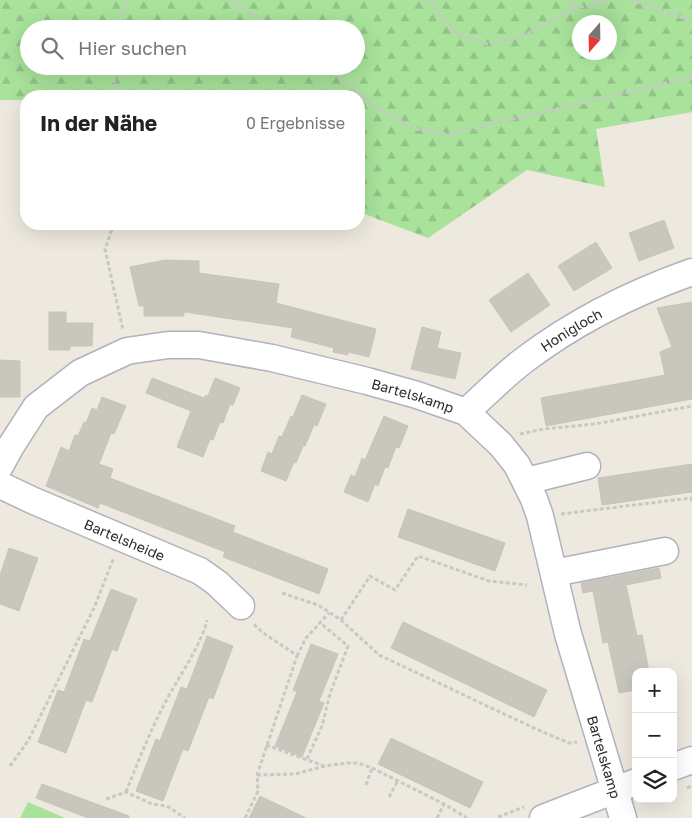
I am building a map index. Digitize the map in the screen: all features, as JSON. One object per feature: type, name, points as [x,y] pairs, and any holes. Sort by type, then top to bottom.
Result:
[{"type":"street","name":"Honigloch","points":[[466,412],[522,361],[573,326],[627,297],[692,272]]},
{"type":"street","name":"Bartelskamp","points":[[0,466],[36,407],[80,373],[127,351],[168,345],[199,345],[272,358],[367,381],[417,395],[466,412],[501,445],[517,465],[540,516],[568,634],[599,741],[626,786],[623,818]]},
{"type":"street","points":[[526,482],[587,466]]},
{"type":"street","name":"Bartelsheide","points":[[0,485],[200,571],[217,583],[241,606]]},
{"type":"street","points":[[554,573],[665,551]]},
{"type":"street","points":[[680,778],[692,760]]},
{"type":"street","points":[[543,818],[626,786]]},
{"type":"path","points":[[121,20],[127,0]]},
{"type":"path","points":[[231,0],[262,20]]},
{"type":"path","points":[[431,0],[455,32],[487,44],[521,37],[572,9],[610,0]]},
{"type":"path","points":[[572,0],[572,9]]},
{"type":"path","points":[[630,0],[692,22]]},
{"type":"path","points":[[114,75],[115,90]]},
{"type":"path","points":[[337,75],[355,90]]},
{"type":"path","points":[[365,98],[414,129],[449,134],[692,77]]},
{"type":"path","points":[[112,230],[105,249],[127,351]]},
{"type":"path","points":[[517,435],[544,429],[595,424],[692,406]]},
{"type":"path","points":[[559,514],[691,498],[692,502]]},
{"type":"path","points":[[10,766],[28,741],[46,701],[94,608],[121,538]]},
{"type":"path","points":[[342,620],[370,576],[395,590],[418,556],[489,581],[527,585]]},
{"type":"path","points":[[282,593],[318,605],[342,620],[379,655],[536,729],[569,743],[583,742]]},
{"type":"path","points":[[241,606],[258,629],[297,656]]},
{"type":"path","points":[[244,818],[258,791],[257,775],[297,656],[306,638],[329,613]]},
{"type":"path","points":[[126,792],[165,702],[194,650],[207,620]]},
{"type":"path","points":[[306,760],[322,726],[330,694],[348,646],[319,622]]},
{"type":"path","points":[[266,745],[325,766]]},
{"type":"path","points":[[257,775],[295,774],[325,766],[358,763],[372,768],[444,804],[467,818]]},
{"type":"path","points":[[366,785],[372,768]]},
{"type":"path","points":[[680,778],[692,786]]},
{"type":"path","points":[[389,797],[397,782]]},
{"type":"path","points":[[106,799],[126,792],[152,804],[167,806],[185,818]]},
{"type":"path","points":[[437,818],[444,804]]},
{"type":"green space","points":[[0,0],[692,0],[692,112],[596,129],[605,187],[527,170],[428,238],[365,214],[365,90],[20,90],[20,100],[0,100]]},
{"type":"green space","points":[[28,802],[65,818],[20,818]]},
{"type":"building","points":[[664,220],[674,248],[639,261],[629,233]]},
{"type":"building","points":[[596,242],[612,268],[574,291],[558,266]]},
{"type":"building","points":[[165,260],[199,261],[199,273],[279,284],[276,303],[376,329],[369,357],[348,352],[348,355],[333,352],[334,348],[291,337],[293,328],[184,312],[184,316],[144,316],[144,306],[139,306],[130,267]]},
{"type":"building","points":[[528,273],[550,305],[511,332],[489,300]]},
{"type":"building","points":[[692,302],[692,399],[546,426],[541,398],[665,375],[660,352],[672,347],[657,308]]},
{"type":"building","points":[[49,312],[66,312],[66,323],[93,323],[92,346],[70,346],[70,350],[49,350]]},
{"type":"building","points":[[422,327],[441,332],[437,348],[461,353],[455,379],[411,369]]},
{"type":"building","points":[[0,360],[20,361],[20,397],[0,397]]},
{"type":"building","points":[[152,378],[204,398],[206,395],[208,396],[215,378],[240,388],[233,405],[230,404],[223,423],[220,422],[213,440],[210,439],[203,457],[177,447],[191,411],[146,393]]},
{"type":"building","points":[[302,395],[326,404],[317,426],[314,425],[286,481],[261,471],[268,452],[272,454],[279,436],[282,437],[291,416],[293,417]]},
{"type":"building","points":[[102,397],[126,406],[114,434],[111,433],[99,464],[113,469],[110,478],[235,526],[233,532],[328,569],[319,594],[223,557],[225,552],[100,503],[98,508],[46,486],[61,447],[69,451],[75,435],[78,436],[92,408],[97,410]]},
{"type":"building","points":[[384,416],[408,426],[399,448],[396,447],[388,468],[385,467],[378,486],[375,484],[368,502],[344,492],[351,475],[355,477],[362,458],[365,460]]},
{"type":"building","points":[[692,464],[692,492],[602,505],[598,478]]},
{"type":"building","points":[[408,509],[505,543],[495,571],[398,537]]},
{"type":"building","points":[[9,548],[38,558],[19,611],[0,604],[0,575]]},
{"type":"building","points":[[659,568],[661,578],[626,585],[637,636],[642,635],[648,668],[632,668],[632,691],[619,693],[608,642],[603,643],[593,591],[583,593],[581,583]]},
{"type":"building","points":[[111,589],[137,599],[117,651],[112,649],[92,702],[86,700],[66,753],[38,742],[58,690],[64,692],[84,639],[90,641]]},
{"type":"building","points":[[403,622],[547,690],[534,717],[391,648]]},
{"type":"building","points":[[207,636],[233,646],[213,699],[209,697],[188,751],[183,749],[163,801],[136,791],[156,739],[160,741],[181,687],[187,689]]},
{"type":"building","points":[[311,644],[338,654],[319,701],[324,703],[302,757],[275,746],[297,692],[293,690]]},
{"type":"building","points":[[391,738],[483,782],[470,808],[378,764]]},
{"type":"building","points":[[42,784],[129,816],[129,818],[88,818],[36,798]]},
{"type":"building","points":[[260,796],[306,818],[249,818]]}]
